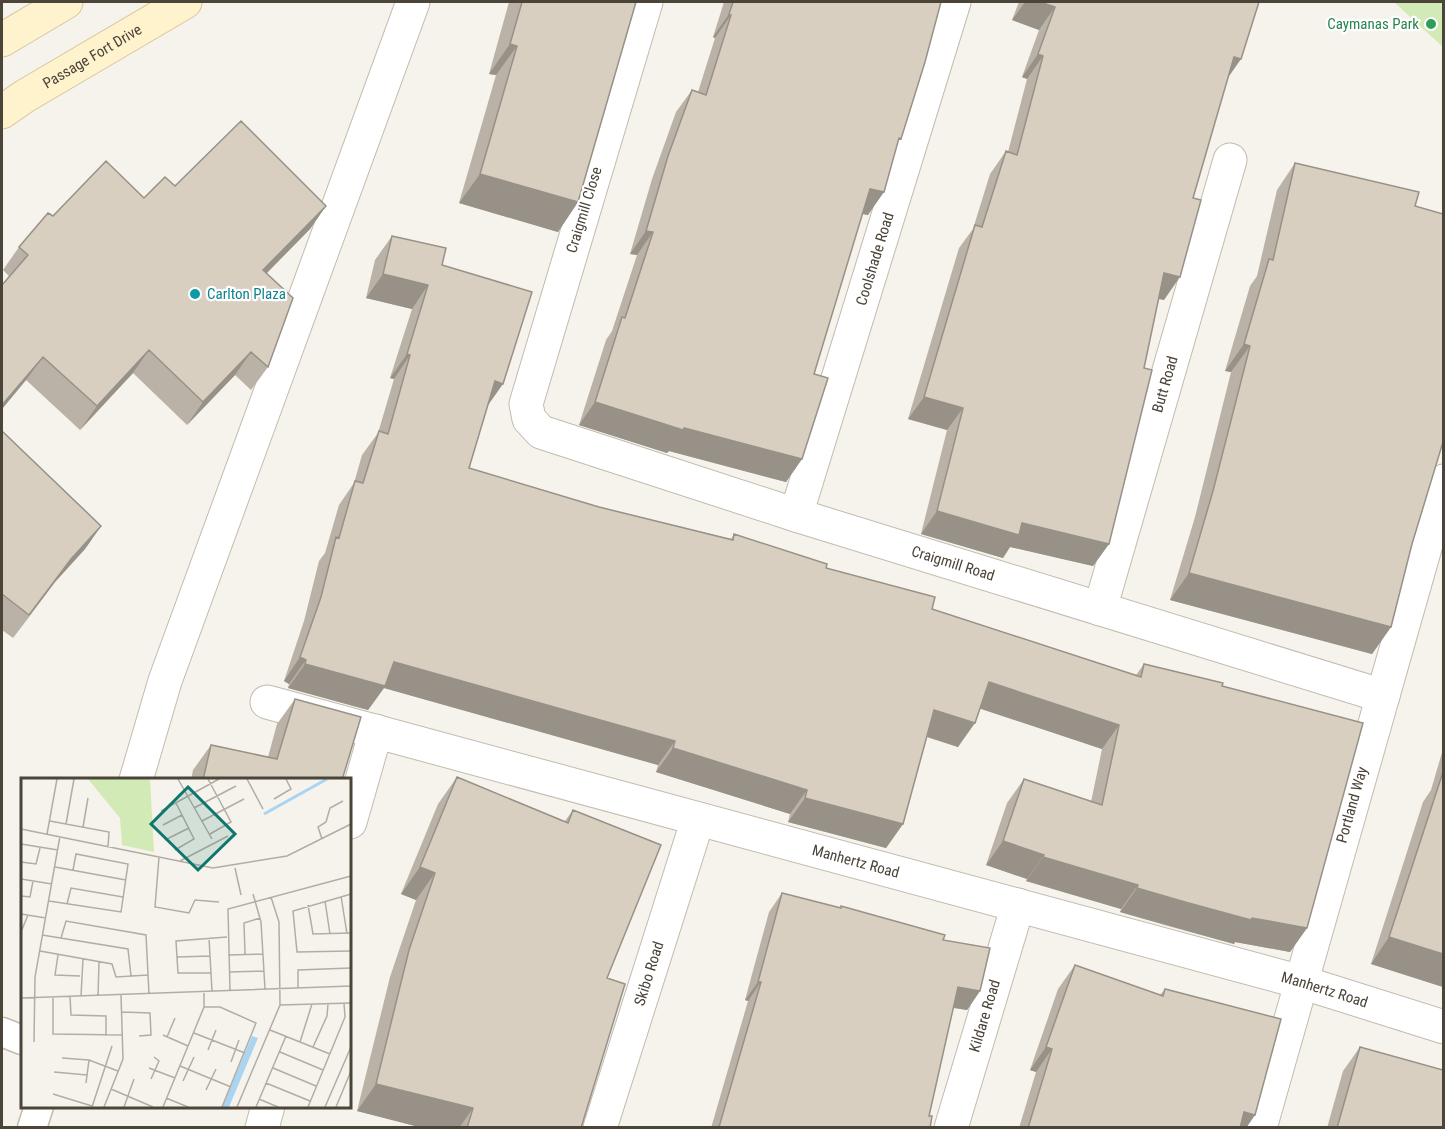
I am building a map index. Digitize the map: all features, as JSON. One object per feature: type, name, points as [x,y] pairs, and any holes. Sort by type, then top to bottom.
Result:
[{"type":"main road","points":[[2,40],[66,2]]},
{"type":"main road","name":"Passage Fort Drive","points":[[2,112],[34,90],[185,2]]},
{"type":"street","points":[[137,778],[165,681],[413,2]]},
{"type":"street","name":"Craigmill Close","points":[[529,419],[526,404],[646,2]]},
{"type":"street","name":"Coolshade Road","points":[[796,515],[954,2]]},
{"type":"street","name":"Butt Road","points":[[1100,609],[1230,160]]},
{"type":"street","name":"Craigmill Road","points":[[529,419],[541,432],[796,515],[1383,696]]},
{"type":"street","name":"Portland Way","points":[[1260,1128],[1443,481]]},
{"type":"street","name":"Manhertz Road","points":[[267,702],[1301,982],[1443,1027]]},
{"type":"street","points":[[351,818],[375,731]]},
{"type":"street","name":"Skibo Road","points":[[600,1128],[698,819]]},
{"type":"street","name":"Kildare Road","points":[[951,1128],[1018,905]]},
{"type":"street","points":[[262,1128],[268,1108]]},
{"type":"lane","points":[[2,1032],[21,1040]]},
{"type":"lane","points":[[32,1128],[39,1108]]},
{"type":"green space","name":"Caymanas Park","points":[[1394,2],[1443,2],[1443,47]]},
{"type":"building","points":[[522,2],[636,2],[578,202],[480,174],[517,46],[510,44]]},
{"type":"building","points":[[733,2],[941,2],[925,62],[901,139],[899,138],[884,192],[870,189],[814,374],[828,378],[802,459],[684,428],[683,430],[595,402],[622,317],[625,318],[653,232],[646,231],[668,156],[692,90],[706,95]]},
{"type":"building","points":[[1040,2],[1259,2],[1241,59],[1234,57],[1193,198],[1201,200],[1180,277],[1164,273],[1144,368],[1152,370],[1109,544],[1022,523],[1019,535],[937,511],[963,408],[924,397],[975,225],[982,227],[1006,151],[1017,155],[1043,56],[1038,54],[1055,7]]},
{"type":"building","points":[[241,121],[326,206],[263,270],[293,298],[268,367],[251,352],[203,402],[149,350],[97,406],[43,357],[2,405],[2,285],[28,255],[19,247],[48,213],[53,216],[106,161],[144,198],[165,177],[175,186]]},
{"type":"building","points":[[1295,163],[1419,192],[1415,206],[1443,214],[1443,442],[1412,544],[1391,627],[1189,573],[1213,491],[1250,346],[1244,344],[1269,259],[1273,260]]},
{"type":"building","points":[[392,236],[446,248],[442,265],[532,292],[503,384],[495,381],[469,468],[599,507],[733,540],[734,534],[827,564],[826,568],[935,597],[932,609],[1141,677],[1144,664],[1223,683],[1222,686],[1363,723],[1307,928],[1252,918],[1251,920],[1185,902],[1137,888],[1138,885],[1043,857],[1044,855],[1003,841],[1024,779],[1102,805],[1119,725],[989,682],[975,723],[934,710],[903,824],[805,798],[807,790],[673,748],[675,741],[394,662],[385,686],[305,664],[306,660],[300,657],[321,597],[336,537],[339,538],[355,481],[363,483],[379,431],[388,434],[410,355],[407,354],[428,285],[383,274]]},
{"type":"building","points":[[2,431],[101,526],[71,559],[29,615],[2,594]]},
{"type":"building","points":[[295,699],[361,717],[343,778],[203,778],[211,745],[277,759]]},
{"type":"building","points":[[1443,776],[1443,954],[1389,937]]},
{"type":"building","points":[[457,777],[568,823],[573,810],[661,845],[607,978],[625,984],[581,1128],[467,1128],[473,1108],[376,1084],[409,950],[435,873],[420,867]]},
{"type":"building","points":[[782,893],[841,908],[841,906],[945,935],[943,940],[990,948],[980,991],[958,987],[929,1116],[932,1116],[930,1128],[716,1128],[719,1127],[761,982],[758,982]]},
{"type":"building","points":[[1075,965],[1163,996],[1165,989],[1281,1019],[1255,1115],[1244,1112],[1240,1128],[1028,1128],[1052,1049],[1046,1047]]},
{"type":"building","points":[[1360,1047],[1443,1070],[1443,1128],[1337,1128]]},
{"type":"place","name":"Caymanas Park","points":[[1431,24]]},
{"type":"place","name":"Carlton Plaza","points":[[195,294]]}]
